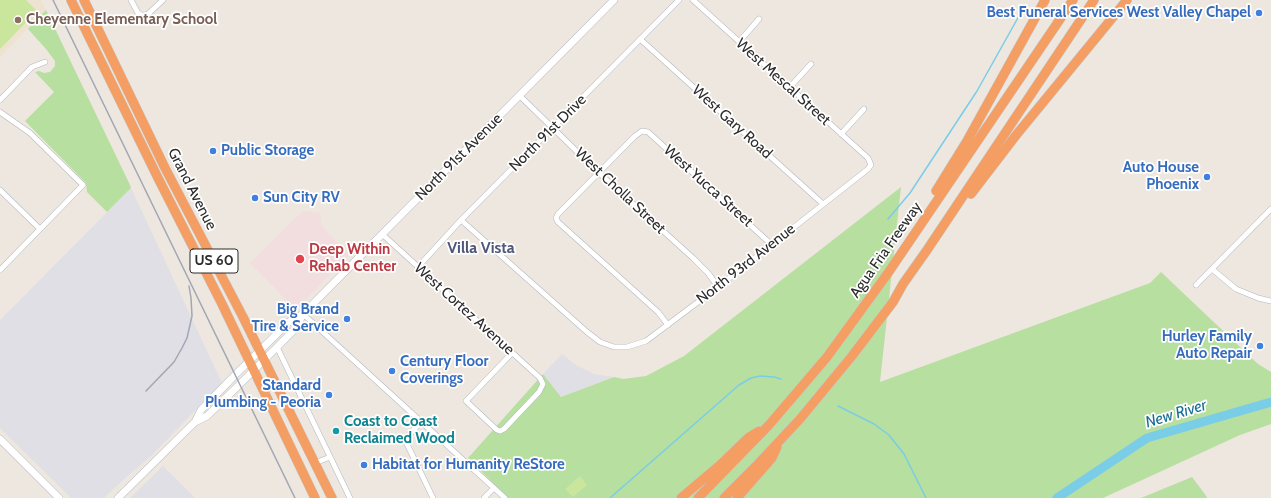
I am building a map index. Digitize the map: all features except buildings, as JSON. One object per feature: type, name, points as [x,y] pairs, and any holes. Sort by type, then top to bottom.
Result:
[{"type":"highway","name":"Grand Avenue","points":[[71,0],[158,178],[222,304],[315,498]]},
{"type":"highway","name":"Grand Avenue","points":[[84,0],[167,172],[236,303],[332,498]]},
{"type":"highway","points":[[876,290],[883,269],[926,207],[967,141],[1045,0]]},
{"type":"highway","name":"Agua Fria Freeway","points":[[698,498],[769,425],[827,357],[876,290],[1073,0]]},
{"type":"highway","points":[[893,302],[903,284],[1094,0]]},
{"type":"highway","points":[[724,498],[800,419],[852,356],[893,302],[908,287],[969,197],[1017,134],[1127,0]]},
{"type":"highway","points":[[116,93],[126,88]]},
{"type":"highway","points":[[158,178],[167,172]]},
{"type":"highway","points":[[681,498],[720,465],[749,437],[769,425]]},
{"type":"highway","points":[[737,498],[772,458],[782,437]]},
{"type":"main road","name":"North 91st Avenue","points":[[118,498],[195,422],[201,410],[251,366],[289,322],[303,314],[614,0]]},
{"type":"main road","name":"North 91st Avenue","points":[[262,355],[277,347],[296,328],[303,314]]},
{"type":"main road","points":[[0,439],[59,498]]},
{"type":"street","points":[[131,0],[138,13],[143,16],[148,14],[163,0]]},
{"type":"street","name":"North 91st Drive","points":[[418,267],[461,220],[679,0]]},
{"type":"street","name":"West Mescal Street","points":[[693,0],[868,158],[871,165]]},
{"type":"street","points":[[739,42],[759,19]]},
{"type":"street","name":"West Gary Road","points":[[640,39],[822,204]]},
{"type":"street","points":[[0,100],[32,67],[45,62]]},
{"type":"street","points":[[790,88],[811,64]]},
{"type":"street","name":"West Cholla Street","points":[[520,96],[599,173],[708,273],[718,287]]},
{"type":"street","points":[[841,134],[864,109]]},
{"type":"street","points":[[0,112],[30,133],[83,185],[0,270]]},
{"type":"street","name":"West Yucca Street","points":[[599,173],[635,136],[642,131],[648,132],[772,244]]},
{"type":"street","name":"North 93rd Avenue","points":[[461,220],[600,342],[614,347],[627,347],[646,341],[718,287],[868,169],[871,165]]},
{"type":"street","points":[[599,173],[558,214],[556,218],[558,222],[658,312],[668,324]]},
{"type":"street","points":[[0,190],[40,229]]},
{"type":"street","points":[[1196,285],[1271,209]]},
{"type":"street","name":"West Cortez Avenue","points":[[382,234],[540,378],[543,384],[534,397],[504,429],[500,431],[466,401],[512,353]]},
{"type":"street","points":[[1212,269],[1236,289],[1258,298],[1271,301]]},
{"type":"street","points":[[303,314],[505,498]]},
{"type":"street","points":[[277,347],[350,498]]},
{"type":"street","points":[[421,422],[406,440],[433,498]]},
{"type":"street","points":[[315,464],[330,457]]},
{"type":"street","points":[[484,498],[494,488]]},
{"type":"shaded area","name":"Cheyenne Elementary School","points":[[0,0],[41,0],[46,10],[0,57]]},
{"type":"shaded area","points":[[131,188],[222,383],[150,457],[104,498],[71,498],[0,428],[0,320]]},
{"type":"shaded area","name":"Deep Within Rehab Center","points":[[303,211],[320,213],[322,226],[349,255],[296,310],[250,263]]},
{"type":"shaded area","points":[[562,354],[576,365],[594,374],[614,377],[561,397],[543,374]]},
{"type":"shaded area","points":[[163,466],[195,498],[130,498]]},
{"type":"green space","name":"Cheyenne Elementary School","points":[[0,0],[26,0],[37,11],[0,49]]},
{"type":"green space","points":[[46,10],[131,188],[107,212],[87,192],[86,183],[25,121],[54,92],[35,72],[50,72],[55,66],[55,61],[28,29]]},
{"type":"green space","points":[[901,187],[880,382],[1150,283],[1161,272],[1258,364],[1271,372],[1271,424],[1240,435],[1103,498],[508,498],[468,458],[543,374],[561,397],[614,377],[623,379],[646,376],[684,356]]},
{"type":"green space","points":[[580,476],[587,485],[573,497],[565,489]]},
{"type":"green space","points":[[1192,477],[1207,497],[1206,498],[1141,498]]},
{"type":"waterway","points":[[888,219],[910,193],[977,91],[1024,7]]},
{"type":"waterway","points":[[610,498],[739,385],[751,378],[760,376],[781,379]]},
{"type":"waterway","name":"New River","points":[[1057,498],[1147,438],[1271,402]]},
{"type":"waterway","points":[[838,406],[874,424],[889,435],[904,454],[926,498]]},
{"type":"railway","points":[[53,0],[295,498]]},
{"type":"railway","points":[[146,391],[174,362],[187,338],[192,316],[189,286]]},
{"type":"place","name":"Best Funeral Services West Valley Chapel","points":[[1259,13]]},
{"type":"place","name":"Cheyenne Elementary School","points":[[18,20]]},
{"type":"place","name":"Public Storage","points":[[213,151]]},
{"type":"place","name":"Auto House Phoenix","points":[[1207,177]]},
{"type":"place","name":"Sun City RV","points":[[255,198]]},
{"type":"place","name":"Deep Within Rehab Center","points":[[300,259]]},
{"type":"place","name":"Big Brand Tire & Service","points":[[347,319]]},
{"type":"place","name":"Hurley Family Auto Repair","points":[[1260,346]]},
{"type":"place","name":"Century Floor Coverings","points":[[392,371]]},
{"type":"place","name":"Standard Plumbing - Peoria","points":[[329,395]]},
{"type":"place","name":"Coast to Coast Reclaimed Wood","points":[[336,431]]},
{"type":"place","name":"Habitat for Humanity ReStore","points":[[364,465]]},
{"type":"district","name":"Villa Vista","points":[[481,248]]}]
